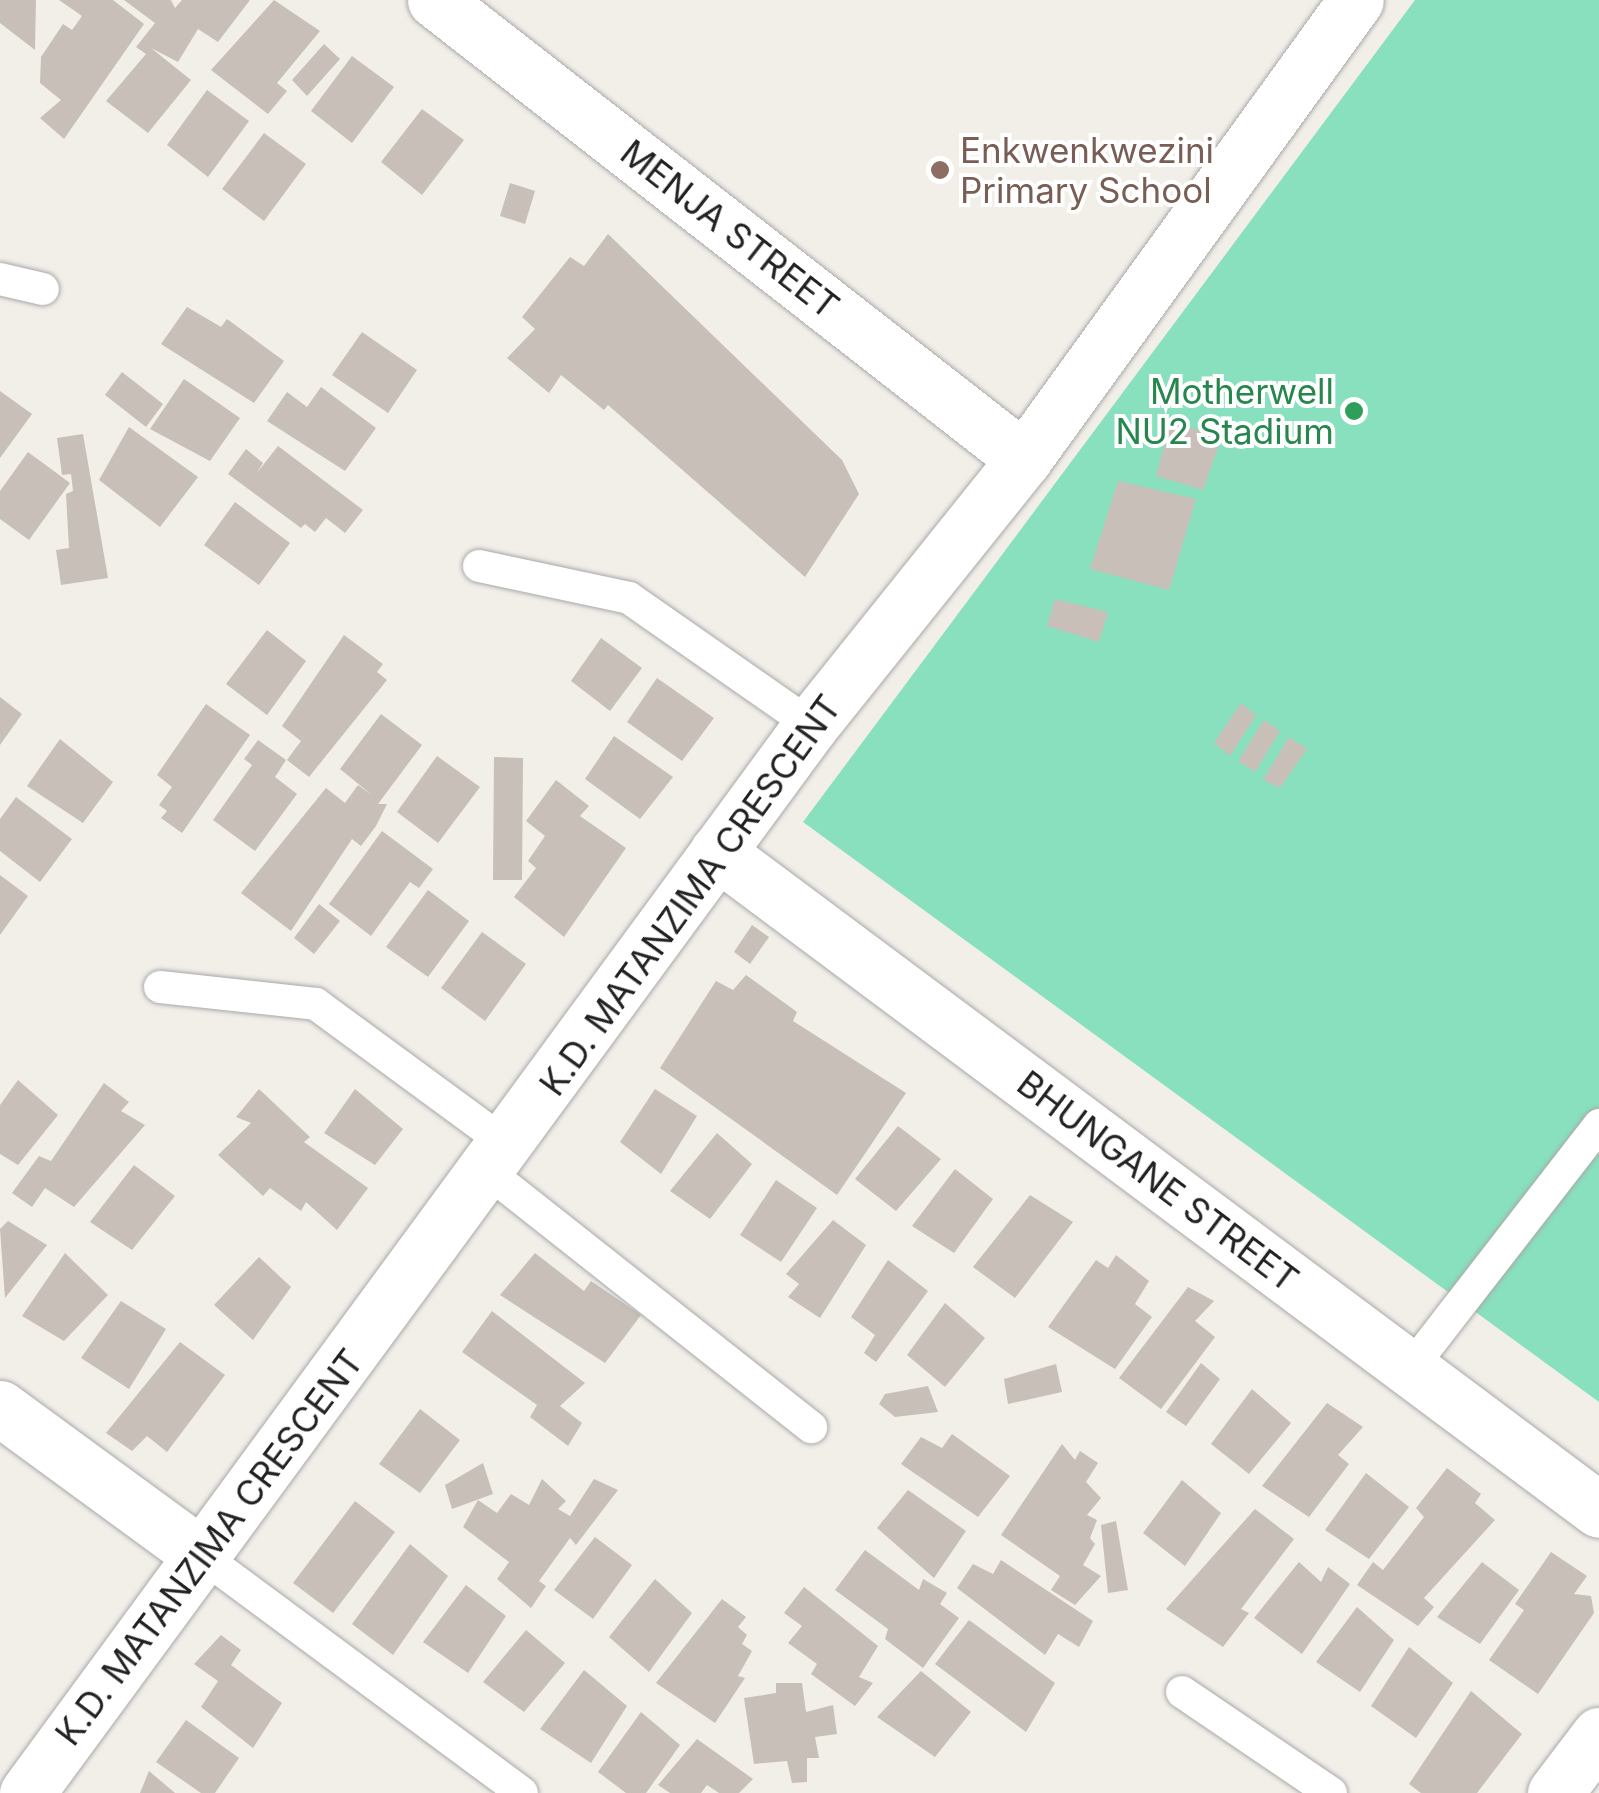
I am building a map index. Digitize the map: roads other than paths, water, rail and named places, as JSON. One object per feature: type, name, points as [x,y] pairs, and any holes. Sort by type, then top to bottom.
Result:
[{"type":"street","name":"MENJA STREET","points":[[435,0],[1024,459]]},
{"type":"street","name":"K.D. MATANZIMA CRESCENT","points":[[27,1793],[498,1158],[811,725],[1024,459],[1356,0]]},
{"type":"street","name":"BHUNGANE STREET","points":[[717,852],[1599,1510]]},
{"type":"street","points":[[0,1408],[202,1556]]},
{"type":"street","points":[[1556,1793],[1599,1735]]},
{"type":"lane","points":[[0,279],[44,289]]},
{"type":"lane","points":[[479,566],[629,598],[811,725]]},
{"type":"lane","points":[[160,987],[316,1004],[811,1427]]},
{"type":"lane","points":[[1410,1370],[1599,1126]]},
{"type":"lane","points":[[202,1556],[522,1793]]},
{"type":"lane","points":[[1182,1692],[1331,1793]]},
{"type":"place","name":"Enkwenkwezini Primary School","points":[[940,170]]},
{"type":"place","name":"Motherwell NU2 Stadium","points":[[1354,411]]}]
